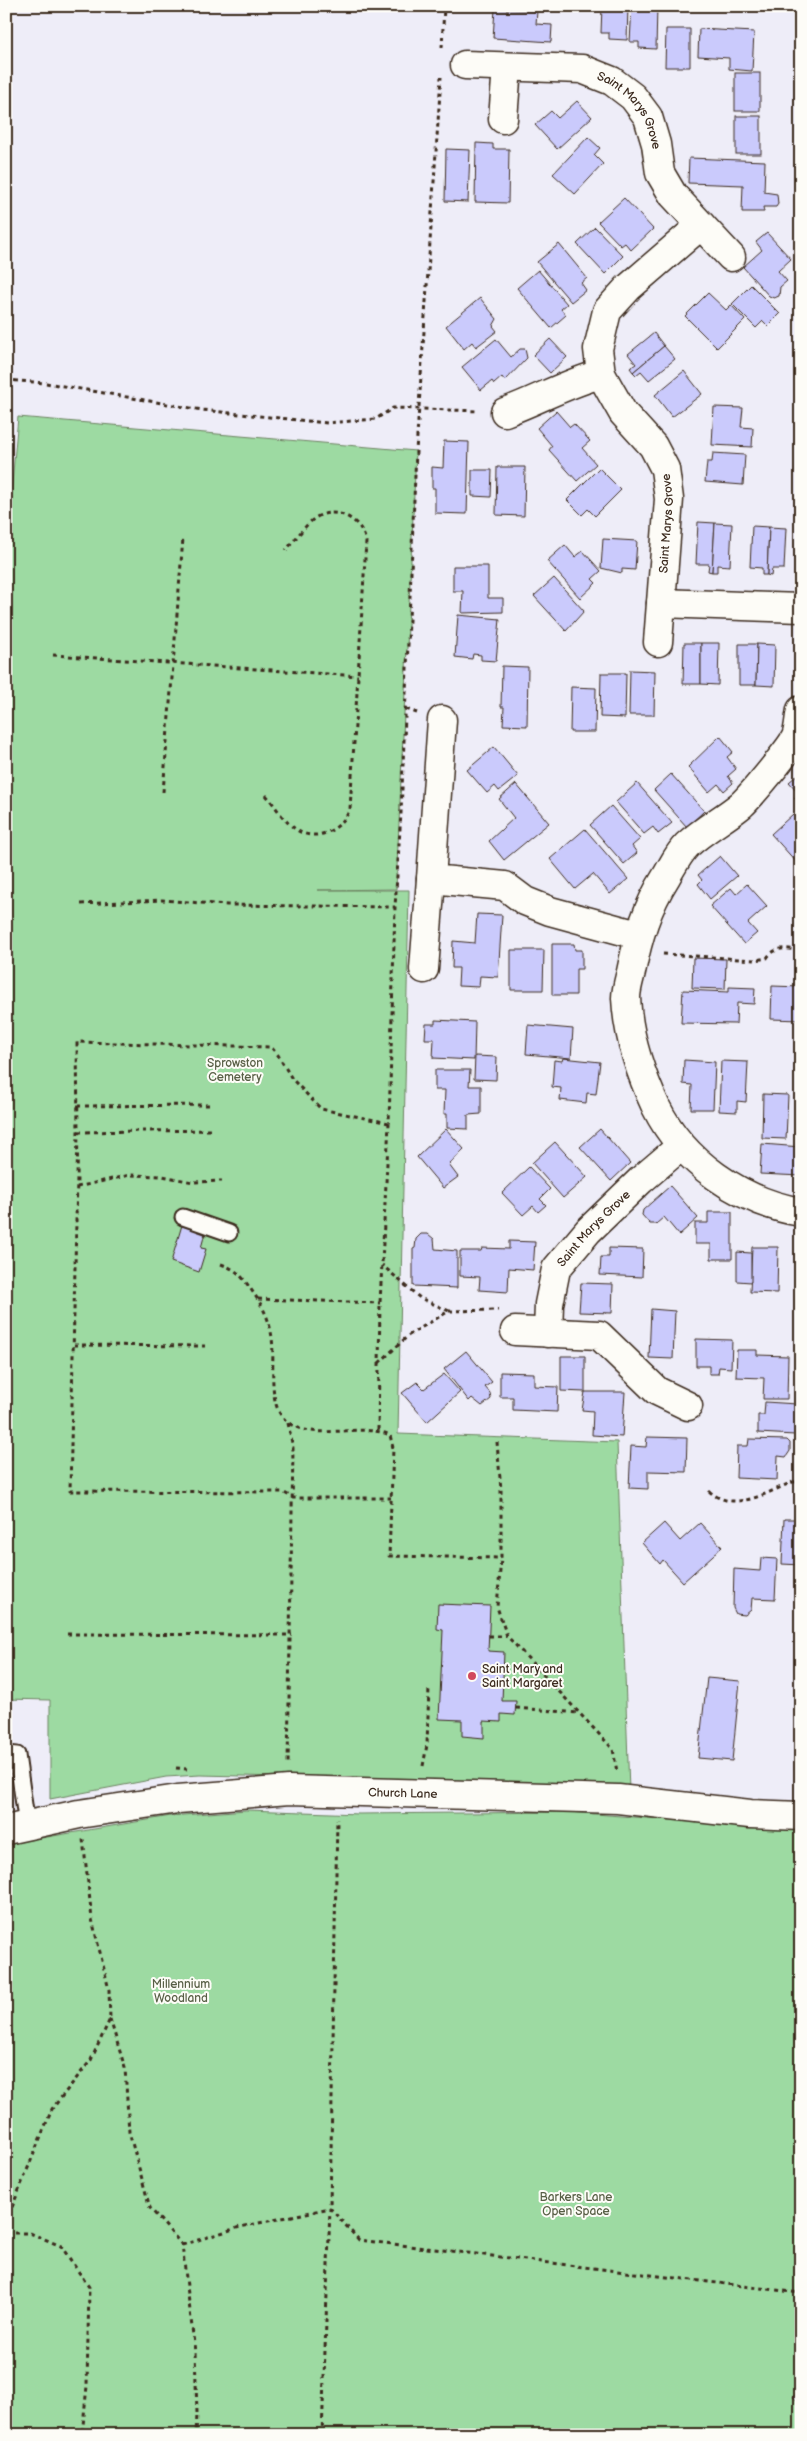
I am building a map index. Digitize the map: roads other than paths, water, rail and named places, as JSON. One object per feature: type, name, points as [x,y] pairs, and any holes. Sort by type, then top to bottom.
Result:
[{"type":"street","name":"Saint Marys Grove","points":[[453,70],[507,68],[582,69],[612,81],[633,97],[648,117],[656,144],[660,173],[673,195],[732,257]]},
{"type":"street","points":[[504,119],[507,68]]},
{"type":"street","name":"Saint Marys Grove","points":[[658,642],[669,499],[665,469],[653,446],[622,413],[601,374],[598,349],[607,312],[628,288],[701,225]]},
{"type":"street","points":[[505,412],[558,388],[601,374]]},
{"type":"street","points":[[661,603],[801,608]]},
{"type":"street","points":[[801,710],[796,737],[770,771],[742,804],[714,822],[685,847],[654,895],[646,944],[626,996],[630,1035],[644,1081],[659,1112],[681,1146],[700,1165],[738,1190],[780,1209],[801,1212]]},
{"type":"street","points":[[424,969],[442,720]]},
{"type":"street","points":[[431,879],[505,886],[525,901],[646,944]]},
{"type":"street","name":"Saint Marys Grove","points":[[548,1333],[549,1304],[556,1269],[588,1230],[641,1180],[681,1146]]},
{"type":"street","points":[[515,1332],[599,1335],[657,1391],[688,1406]]},
{"type":"street","name":"Church Lane","points":[[16,1828],[79,1814],[178,1799],[289,1790],[618,1799],[750,1814],[801,1816]]},
{"type":"lane","points":[[182,1217],[229,1233]]},
{"type":"lane","points":[[6,1754],[17,1754],[16,1828]]},
{"type":"place","name":"Saint Mary and Saint Margaret","points":[[472,1676]]},
{"type":"park label","name":"Sprowston Cemetery","points":[[235,1070]]},
{"type":"park label","name":"Millennium Woodland","points":[[181,1991]]},
{"type":"park label","name":"Barkers Lane Open Space","points":[[576,2204]]}]
